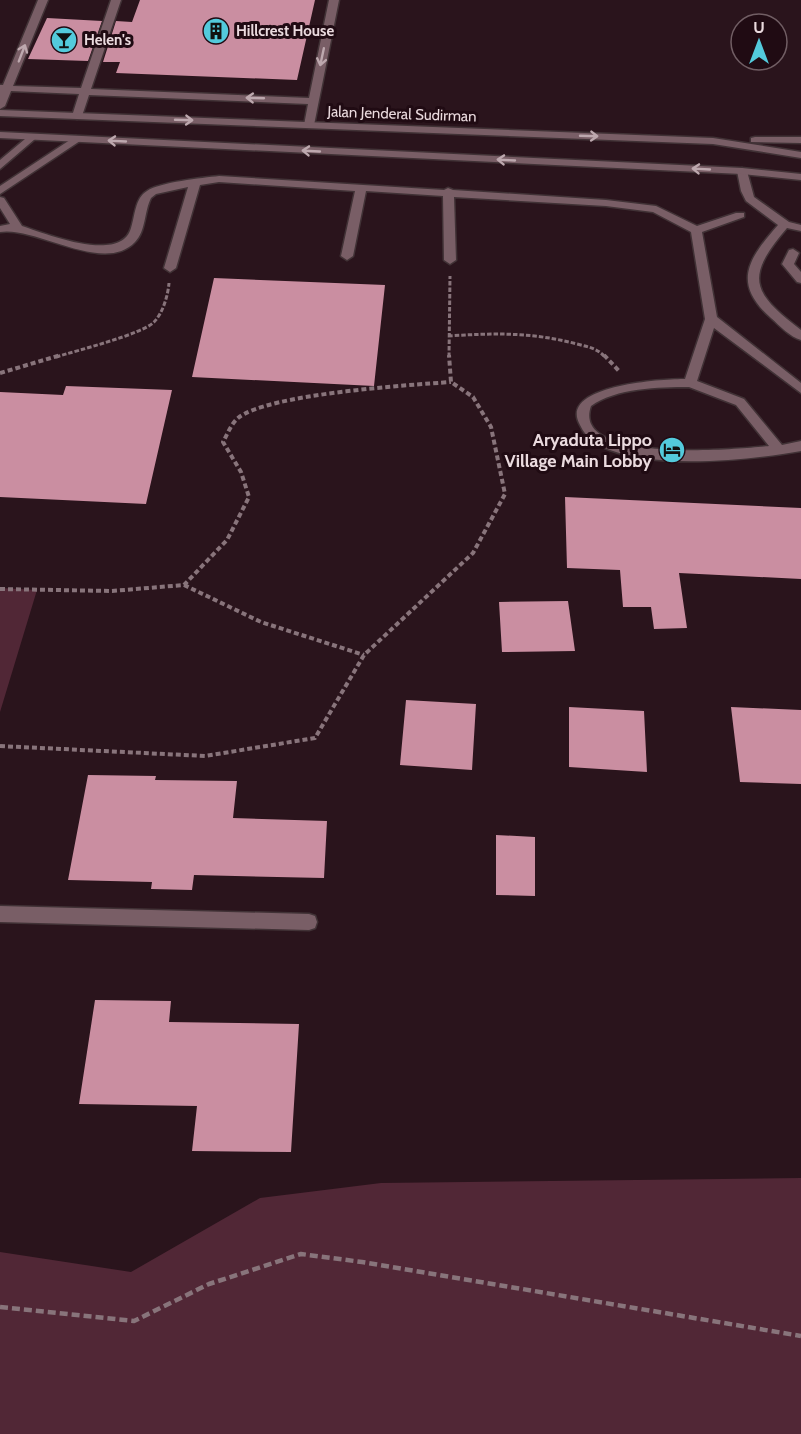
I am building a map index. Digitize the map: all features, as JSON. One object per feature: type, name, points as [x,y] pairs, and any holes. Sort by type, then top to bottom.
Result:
[{"type":"street","points":[[0,106],[4,88],[43,0]]},
{"type":"street","points":[[76,116],[116,0]]},
{"type":"street","points":[[309,125],[334,0]]},
{"type":"street","points":[[4,88],[313,101]]},
{"type":"street","name":"Jalan Jenderal Sudirman","points":[[0,113],[713,141],[801,155]]},
{"type":"street","points":[[0,135],[742,171],[801,177]]},
{"type":"street","points":[[0,166],[31,137]]},
{"type":"street","points":[[0,191],[76,139]]},
{"type":"street","points":[[713,141],[801,140]]},
{"type":"street","points":[[742,171],[750,199],[785,224],[801,228]]},
{"type":"street","points":[[0,229],[16,228],[84,246],[111,250],[124,246],[132,238],[146,196],[152,192],[219,179],[448,192],[656,209],[696,230],[740,215]]},
{"type":"street","points":[[170,268],[195,182]]},
{"type":"street","points":[[347,256],[361,187]]},
{"type":"street","points":[[448,192],[450,260]]},
{"type":"street","points":[[0,200],[17,224],[16,228]]},
{"type":"street","points":[[785,224],[768,242],[752,269],[752,282],[757,296],[769,312],[801,336]]},
{"type":"street","points":[[690,383],[711,319],[696,230]]},
{"type":"street","points":[[793,253],[788,264],[801,279]]},
{"type":"street","points":[[711,319],[801,389]]},
{"type":"street","points":[[780,451],[741,403],[690,383],[634,388],[595,397],[587,403],[583,422],[589,434],[612,447],[682,456],[780,451],[801,447]]},
{"type":"street","points":[[0,915],[309,922]]},
{"type":"path","points":[[450,260],[448,336],[451,382]]},
{"type":"path","points":[[0,373],[114,340],[154,324],[168,296],[170,268]]},
{"type":"path","points":[[448,336],[506,332],[566,341],[599,350],[634,388]]},
{"type":"path","points":[[0,746],[206,756],[315,738],[364,655],[473,553],[505,494],[491,427],[473,397],[451,382],[394,385],[266,406],[238,418],[223,442],[241,472],[249,497],[227,540],[184,585]]},
{"type":"path","points":[[0,589],[112,591],[184,585],[261,622],[364,655]]},
{"type":"path","points":[[0,1306],[134,1321],[209,1284],[301,1254],[362,1262],[801,1336]]},
{"type":"shaded area","points":[[0,588],[37,590],[0,712]]},
{"type":"shaded area","points":[[801,1178],[801,1434],[0,1434],[0,1252],[131,1272],[260,1198],[381,1183]]},
{"type":"building","points":[[140,0],[315,0],[297,80],[116,73],[120,62],[103,62],[116,21],[132,22]]},
{"type":"building","name":"Helen's","points":[[47,18],[102,21],[88,61],[28,59]]},
{"type":"building","points":[[214,278],[385,285],[374,386],[192,377]]},
{"type":"building","points":[[66,386],[172,390],[146,504],[0,497],[0,392],[63,395]]},
{"type":"building","points":[[565,497],[801,508],[801,579],[679,573],[687,628],[654,629],[651,607],[623,607],[620,570],[567,568]]},
{"type":"building","points":[[568,601],[575,651],[502,652],[499,602]]},
{"type":"building","points":[[406,700],[476,704],[472,770],[400,765]]},
{"type":"building","points":[[569,707],[644,711],[647,772],[569,767]]},
{"type":"building","points":[[731,707],[801,710],[801,784],[740,782]]},
{"type":"building","points":[[88,775],[156,776],[155,780],[237,781],[233,818],[327,821],[324,878],[194,875],[192,890],[151,889],[152,882],[68,880]]},
{"type":"building","points":[[496,835],[535,837],[535,896],[496,895]]},
{"type":"building","points":[[95,1000],[171,1001],[169,1022],[299,1024],[291,1152],[192,1151],[197,1106],[79,1104]]},
{"type":"place","name":"Hillcrest House","points":[[216,31]]},
{"type":"place","name":"Helen's","points":[[64,40]]},
{"type":"place","name":"Aryaduta Lippo Village Main Lobby","points":[[672,450]]}]
